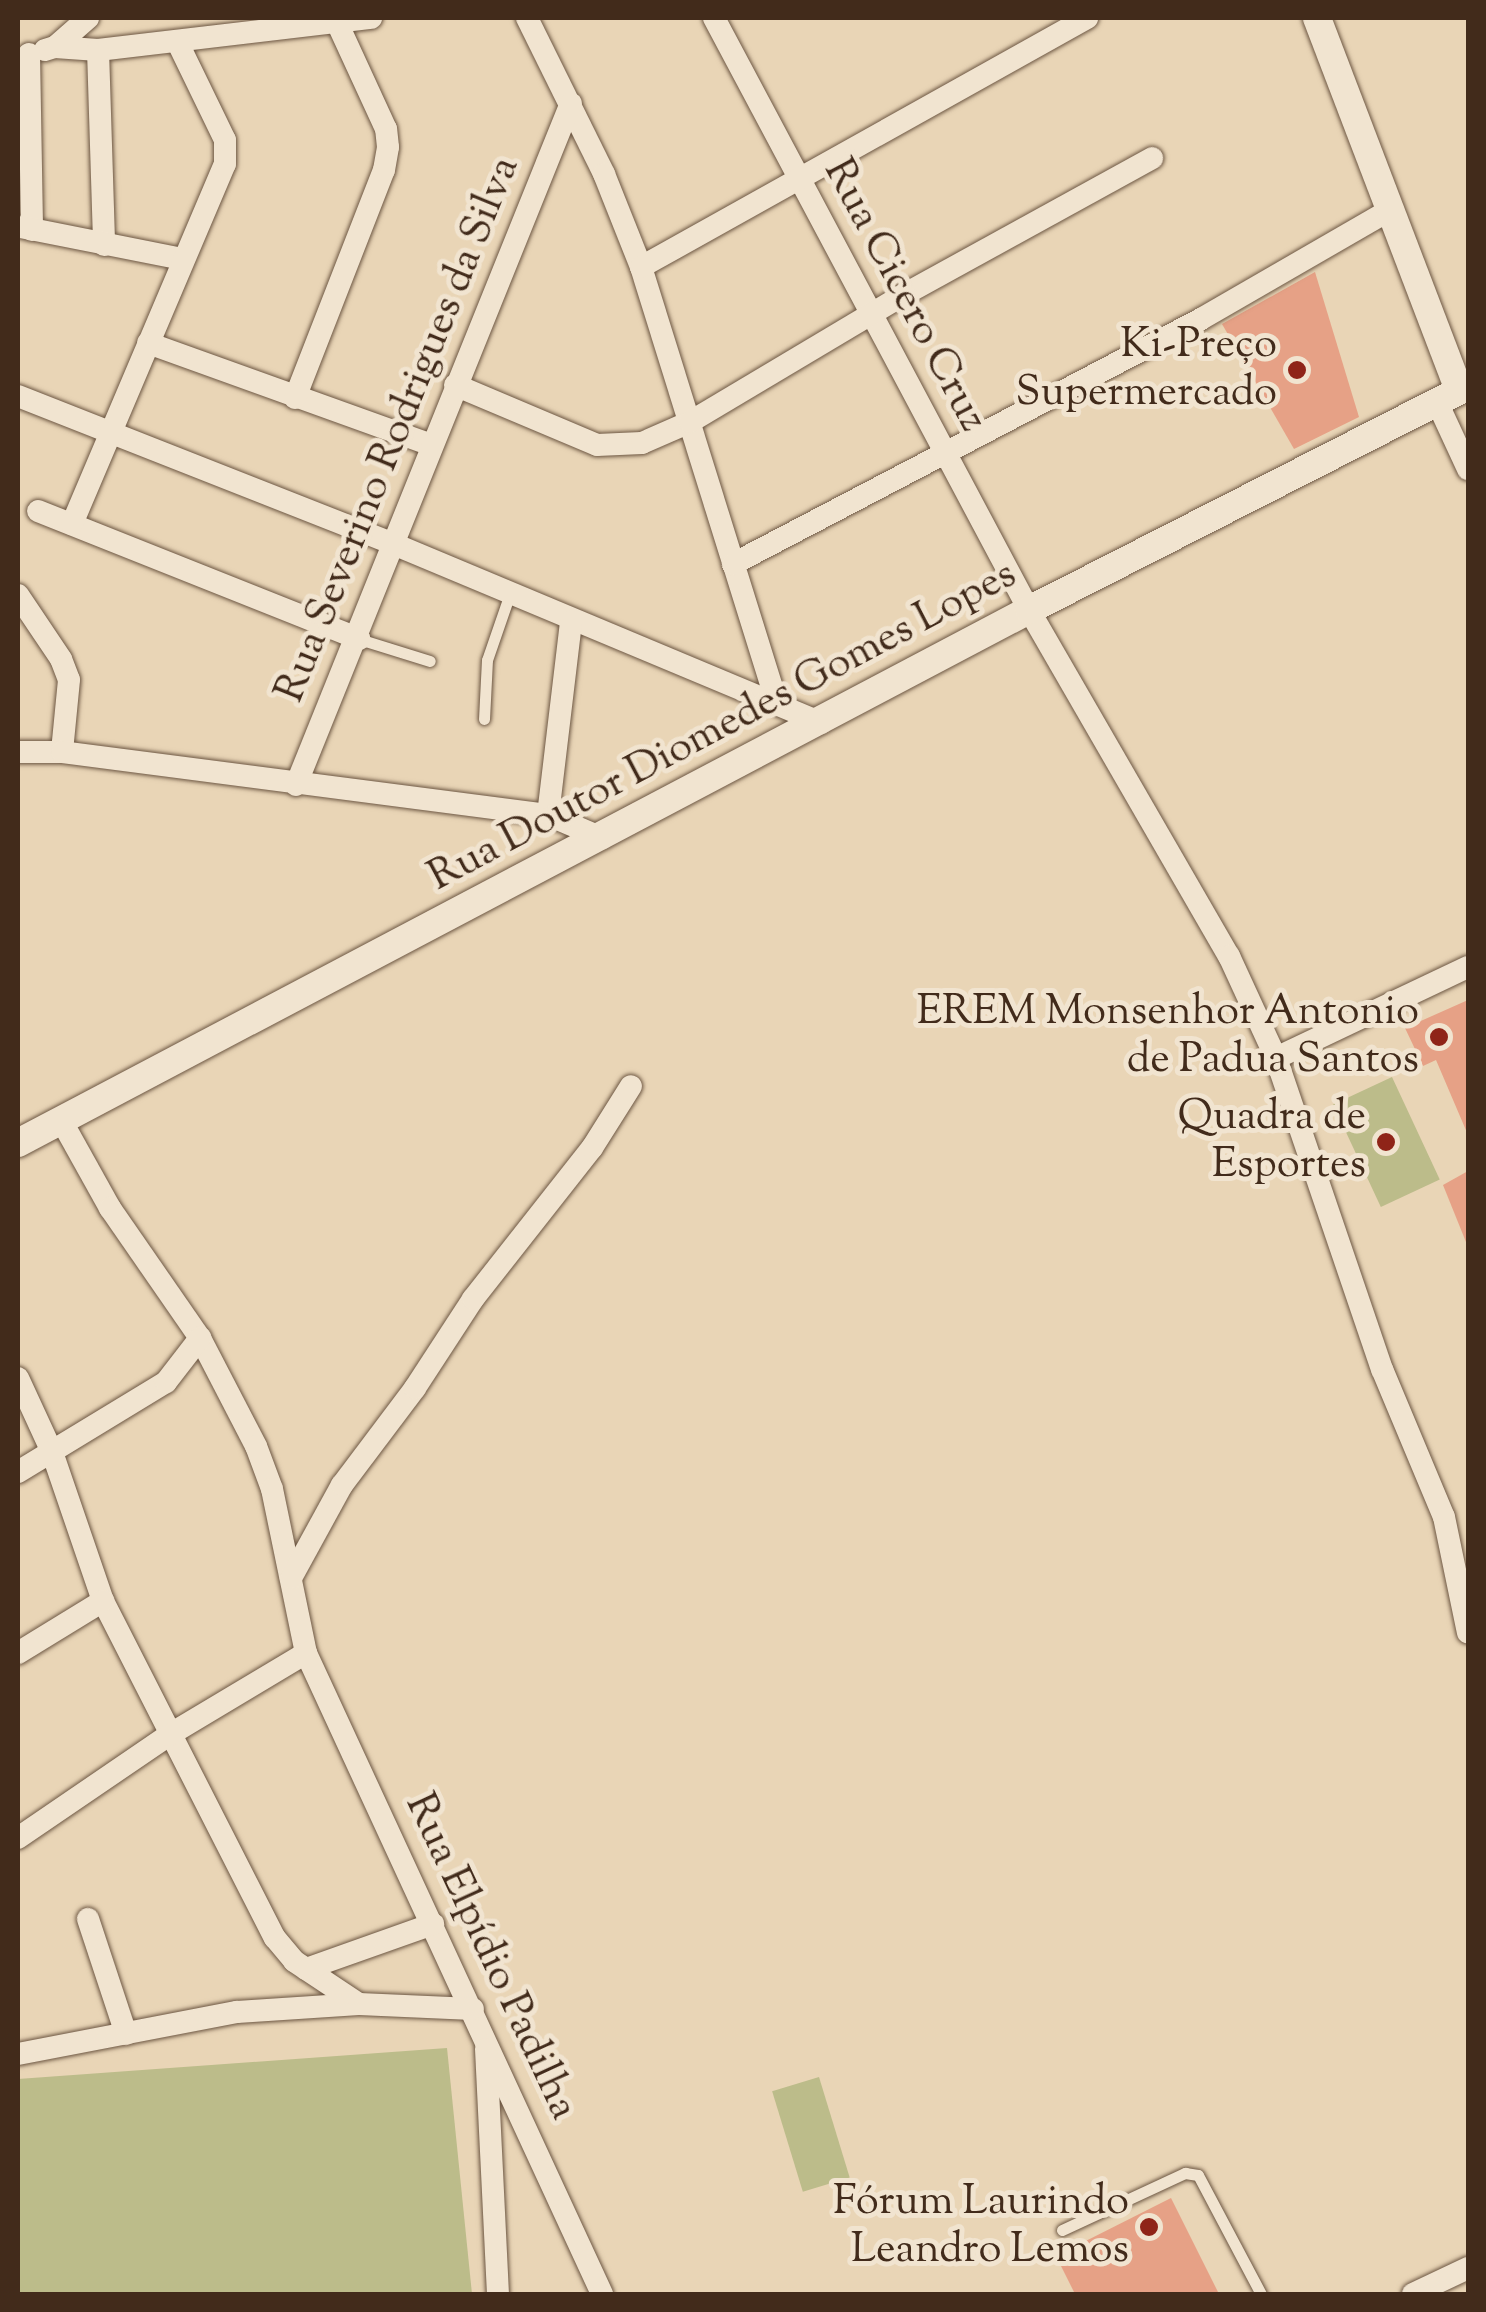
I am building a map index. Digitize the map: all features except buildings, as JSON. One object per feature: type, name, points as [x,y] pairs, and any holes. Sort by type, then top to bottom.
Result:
[{"type":"street","points":[[183,260],[24,228],[23,55],[68,29],[98,50],[372,18]]},
{"type":"street","points":[[527,18],[571,104],[641,267],[777,703]]},
{"type":"street","name":"Rua Cicero Cruz","points":[[714,18],[1029,610],[1192,888],[1276,1058],[1382,1369],[1444,1517],[1468,1632]]},
{"type":"street","points":[[641,267],[1087,18]]},
{"type":"street","points":[[1318,18],[1455,393],[1468,469]]},
{"type":"street","points":[[295,398],[384,170],[388,147],[386,128],[336,20]]},
{"type":"street","points":[[72,524],[221,174],[226,152],[177,41]]},
{"type":"street","points":[[98,50],[104,245]]},
{"type":"street","name":"Rua Severino Rodrigues da Silva","points":[[296,784],[358,639],[455,385],[571,104]]},
{"type":"street","points":[[455,385],[598,445],[642,443],[690,422],[1152,158]]},
{"type":"street","points":[[733,564],[1201,320],[1388,211]]},
{"type":"street","points":[[148,343],[431,446]]},
{"type":"street","name":"Rua Doutor Diomedes Gomes Lopes","points":[[18,1143],[1029,610],[1455,393]]},
{"type":"street","points":[[18,396],[396,545],[509,596],[821,722]]},
{"type":"street","points":[[38,511],[358,639]]},
{"type":"street","points":[[18,596],[61,659],[69,680],[62,752]]},
{"type":"street","points":[[548,815],[571,621]]},
{"type":"street","points":[[18,752],[62,752],[548,815],[602,838]]},
{"type":"street","points":[[1276,1058],[1468,967]]},
{"type":"street","points":[[291,1578],[342,1484],[415,1388],[472,1299],[592,1148],[630,1086]]},
{"type":"street","name":"Rua Elpídio Padilha","points":[[60,1120],[110,1208],[200,1338],[256,1446],[272,1489],[306,1654],[486,2036],[602,2294]]},
{"type":"street","points":[[18,1472],[166,1382],[200,1338]]},
{"type":"street","points":[[18,1378],[52,1452],[103,1601],[275,1938],[306,1970],[358,2004]]},
{"type":"street","points":[[18,1653],[103,1601]]},
{"type":"street","points":[[18,1838],[169,1735],[306,1654]]},
{"type":"street","points":[[88,1919],[126,2034]]},
{"type":"street","points":[[306,1970],[433,1924]]},
{"type":"street","points":[[18,2054],[236,2012],[358,2004],[473,2009]]},
{"type":"street","points":[[486,2036],[498,2294]]},
{"type":"street","points":[[1413,2294],[1468,2268]]},
{"type":"lane","points":[[484,718],[487,660],[509,596]]},
{"type":"lane","points":[[358,639],[430,661]]},
{"type":"lane","points":[[1062,2230],[1185,2173],[1198,2175],[1261,2294]]},
{"type":"green space","name":"Quadra de Esportes","points":[[1392,1077],[1440,1179],[1381,1207],[1333,1104]]},
{"type":"green space","points":[[447,2048],[472,2294],[18,2294],[18,2079]]},
{"type":"green space","points":[[819,2077],[850,2177],[803,2192],[772,2091]]},
{"type":"place","name":"Ki-Preço Supermercado","points":[[1297,370]]},
{"type":"place","name":"EREM Monsenhor Antonio de Padua Santos","points":[[1439,1037]]},
{"type":"place","name":"Quadra de Esportes","points":[[1386,1142]]},
{"type":"place","name":"Fórum Laurindo Leandro Lemos","points":[[1149,2227]]}]
